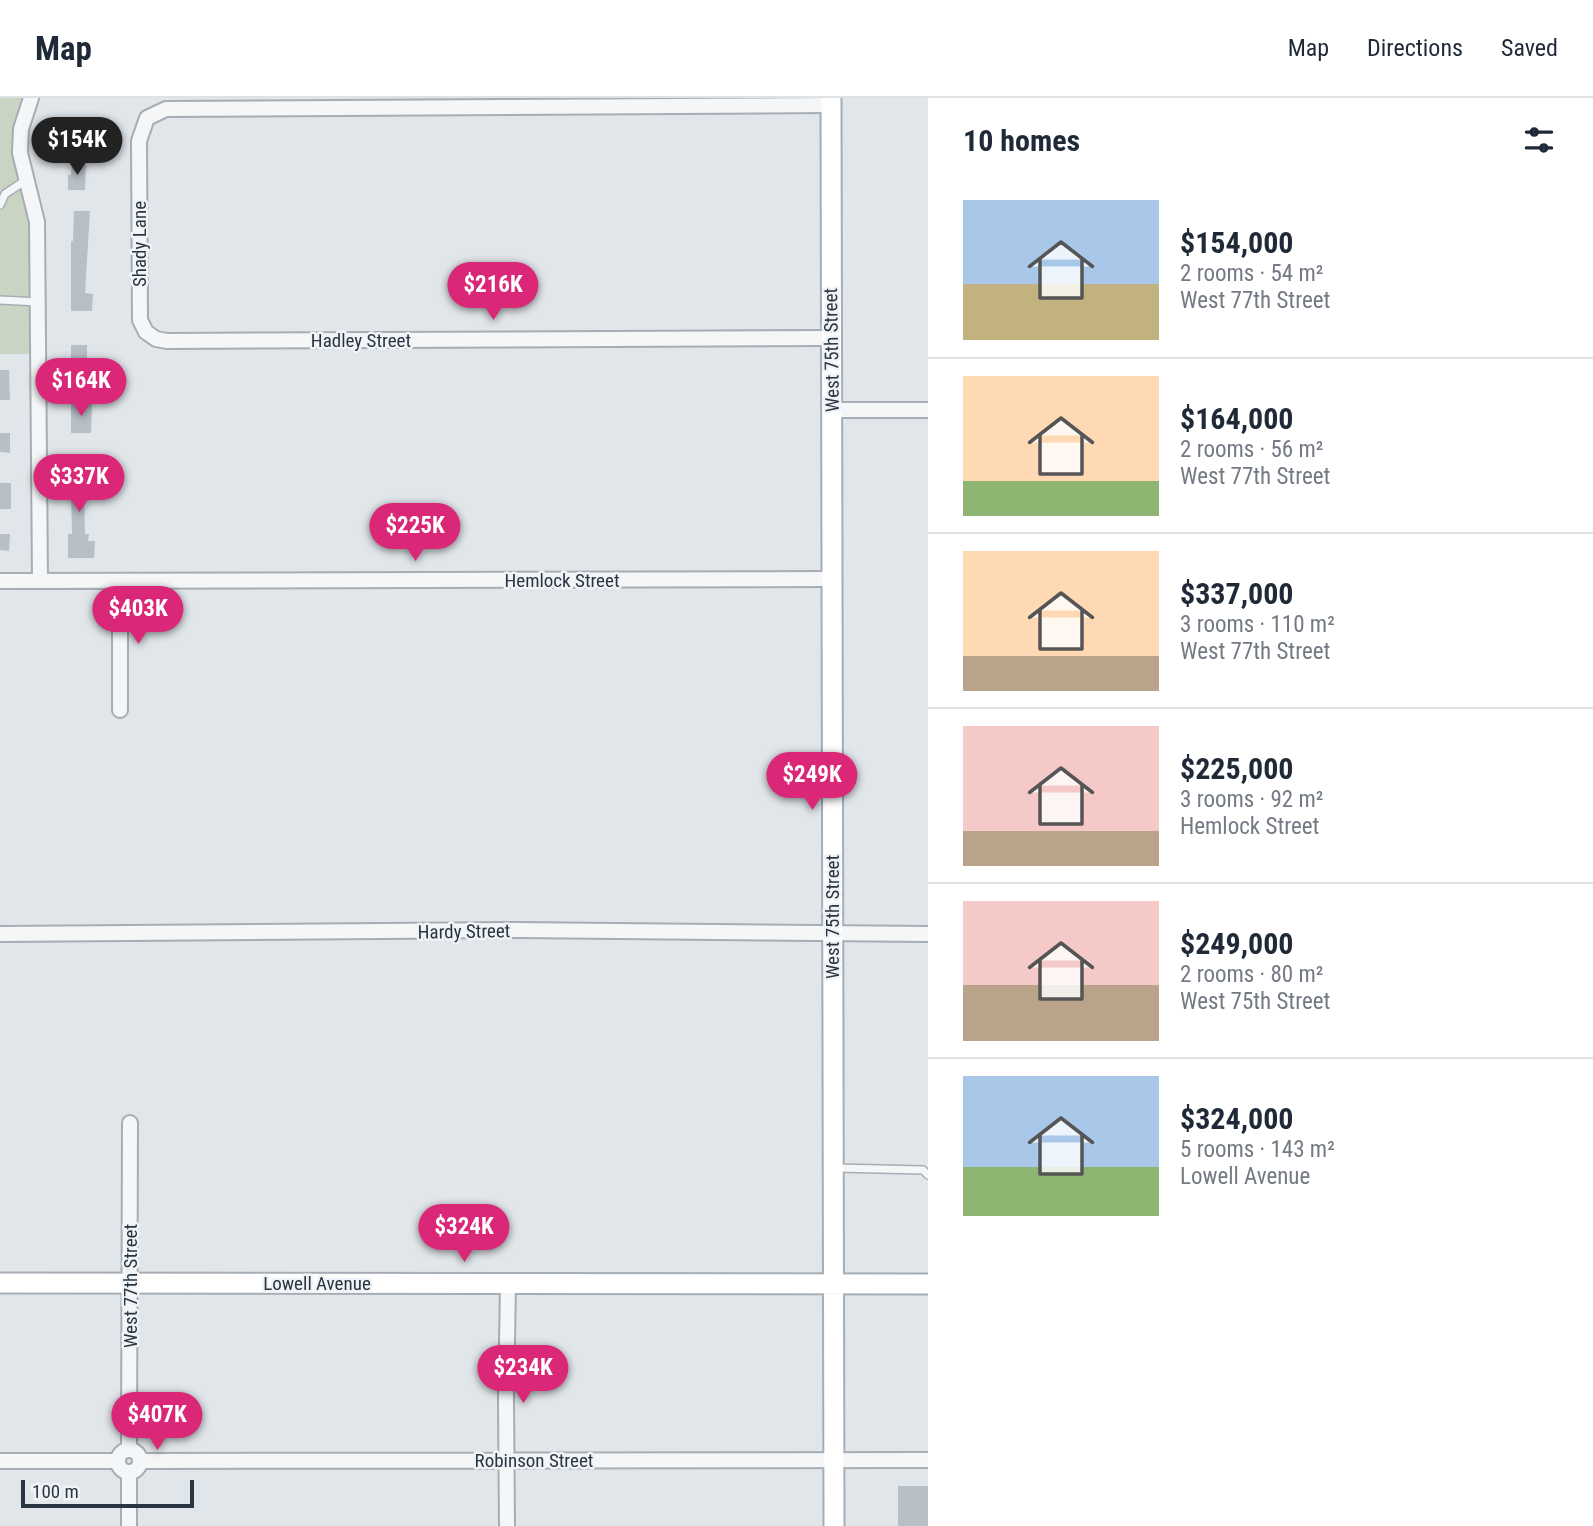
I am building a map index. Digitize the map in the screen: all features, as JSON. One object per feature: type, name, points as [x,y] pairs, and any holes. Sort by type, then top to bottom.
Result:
[{"type":"main road","name":"West 75th Street","points":[[830,102],[834,1526]]},
{"type":"main road","name":"Lowell Avenue","points":[[0,1283],[928,1284]]},
{"type":"street","points":[[31,98],[20,129],[20,153],[37,222],[40,580]]},
{"type":"street","name":"Shady Lane","points":[[146,332],[140,320],[139,141],[147,118],[166,109],[830,102]]},
{"type":"street","name":"Hadley Street","points":[[146,332],[156,340],[167,341],[831,338]]},
{"type":"street","points":[[832,410],[928,410]]},
{"type":"street","name":"Hemlock Street","points":[[0,581],[831,579]]},
{"type":"street","points":[[120,581],[120,710]]},
{"type":"street","name":"Hardy Street","points":[[0,933],[517,930],[928,934]]},
{"type":"street","name":"West 77th Street","points":[[129,1450],[130,1123]]},
{"type":"street","points":[[507,1526],[508,1285]]},
{"type":"street","points":[[129,1450],[138,1454],[141,1461],[138,1468],[129,1472],[120,1468],[118,1461],[120,1454],[129,1450]]},
{"type":"street","name":"Robinson Street","points":[[141,1461],[928,1460]]},
{"type":"street","points":[[0,1461],[118,1461]]},
{"type":"street","points":[[129,1472],[130,1526]]},
{"type":"lane","points":[[0,205],[5,194],[26,180]]},
{"type":"lane","points":[[0,300],[39,302]]},
{"type":"lane","points":[[833,1168],[923,1170],[928,1175]]},
{"type":"green space","points":[[0,98],[23,98],[15,121],[12,144],[17,173],[33,222],[33,354],[0,354]]},
{"type":"building","points":[[81,130],[95,131],[95,155],[83,154]]},
{"type":"building","points":[[72,162],[86,162],[85,190],[68,190],[68,175],[71,175]]},
{"type":"building","points":[[74,211],[90,211],[85,293],[93,294],[92,311],[71,311]]},
{"type":"building","points":[[71,345],[87,345],[87,375],[71,375]]},
{"type":"building","points":[[0,370],[9,370],[10,400],[0,400]]},
{"type":"building","points":[[71,403],[92,403],[91,433],[71,433]]},
{"type":"building","points":[[0,433],[10,433],[10,453],[0,452]]},
{"type":"building","points":[[70,460],[84,460],[85,481],[89,481],[89,490],[84,490],[85,534],[89,534],[88,541],[95,541],[94,558],[68,558],[68,534],[72,534]]},
{"type":"building","points":[[0,483],[11,483],[11,509],[0,509]]},
{"type":"building","points":[[0,534],[10,534],[9,551],[0,550]]},
{"type":"building","points":[[898,1486],[928,1486],[928,1526],[898,1526]]}]
